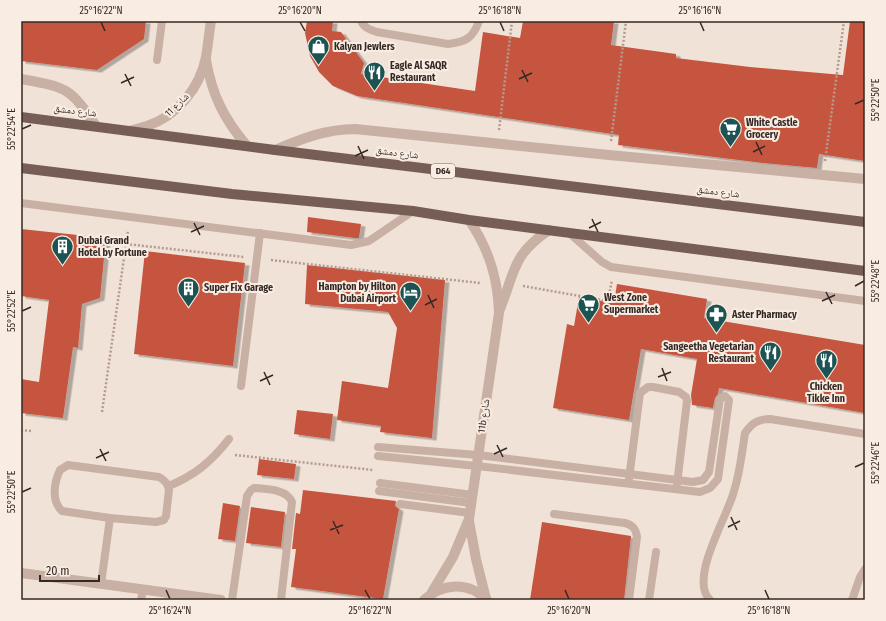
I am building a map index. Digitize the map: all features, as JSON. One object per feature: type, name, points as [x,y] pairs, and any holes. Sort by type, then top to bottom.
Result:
[{"type":"main road","name":"شارع دمشق","points":[[21,117],[275,150],[865,222]]},
{"type":"main road","points":[[21,168],[232,194],[413,211],[469,220],[865,271]]},
{"type":"street","name":"شارع 11","points":[[129,131],[147,126],[164,118],[179,107],[191,93],[200,76],[206,58],[211,21]]},
{"type":"street","name":"شارع 11","points":[[206,58],[209,77],[223,114],[234,131],[247,146]]},
{"type":"street","points":[[21,79],[50,84],[69,92],[83,106],[96,126]]},
{"type":"street","points":[[275,150],[301,139],[327,132],[355,130],[865,179]]},
{"type":"street","name":"11b شارع","points":[[469,220],[490,257],[497,285],[499,313]]},
{"type":"street","name":"11b شارع","points":[[424,600],[432,592],[453,557],[471,507],[499,313],[508,284],[519,258],[537,238],[548,230]]},
{"type":"street","name":"11b شارع","points":[[471,507],[476,559],[486,599]]},
{"type":"street","points":[[21,573],[221,600]]},
{"type":"street","points":[[432,592],[446,587],[460,586],[474,590],[486,599]]},
{"type":"lane","points":[[157,60],[162,21]]},
{"type":"lane","points":[[361,21],[362,24],[369,30],[448,44],[460,43],[469,38],[476,30],[479,21]]},
{"type":"lane","points":[[21,203],[351,245],[357,245],[369,241],[413,211]]},
{"type":"lane","points":[[568,232],[602,262],[615,268],[865,301]]},
{"type":"lane","points":[[241,386],[260,233]]},
{"type":"lane","points":[[628,484],[640,393],[648,387],[653,387],[679,392],[683,394],[687,401],[676,490]]},
{"type":"lane","points":[[378,447],[478,461],[628,484],[693,492],[706,491],[718,479],[729,400],[724,396],[719,402],[709,472],[703,480],[698,482],[629,474],[478,461],[378,456]]},
{"type":"lane","points":[[710,600],[706,596],[702,581],[708,556],[734,492],[745,433],[750,427],[762,419],[770,419],[865,434]]},
{"type":"lane","points":[[169,486],[182,480],[207,464],[229,439]]},
{"type":"lane","points":[[68,465],[159,477],[169,486],[167,512],[164,520],[160,522],[110,518],[62,511],[55,502],[60,470],[68,465]]},
{"type":"lane","points":[[380,487],[471,507]]},
{"type":"lane","points":[[232,600],[247,496],[254,488],[285,493],[291,498],[292,502],[281,600]]},
{"type":"lane","points":[[400,504],[471,507]]},
{"type":"lane","points":[[554,514],[625,523],[634,527],[637,532],[637,537],[629,600]]},
{"type":"lane","points":[[101,584],[110,518]]},
{"type":"lane","points":[[649,600],[656,552]]},
{"type":"lane","points":[[852,600],[860,577],[865,569]]},
{"type":"lane","points":[[141,600],[143,590]]},
{"type":"path","points":[[498,144],[512,21]]},
{"type":"path","points":[[609,155],[626,21]]},
{"type":"path","points":[[823,175],[844,21]]},
{"type":"path","points":[[102,412],[130,217]]},
{"type":"path","points":[[126,244],[497,285]]},
{"type":"path","points":[[508,284],[608,301],[615,268]]},
{"type":"path","points":[[21,430],[31,431]]},
{"type":"path","points":[[234,454],[374,470]]},
{"type":"building","points":[[21,21],[146,21],[144,39],[97,70],[21,61]]},
{"type":"building","points":[[307,21],[333,21],[332,31],[341,32],[364,63],[361,74],[475,91],[483,32],[520,38],[523,21],[614,21],[611,45],[676,54],[676,58],[750,67],[843,75],[850,21],[865,21],[865,161],[819,154],[817,168],[763,163],[618,145],[619,135],[357,96],[333,86],[319,72],[310,56],[305,33]]},
{"type":"building","points":[[308,217],[361,224],[359,238],[307,232]]},
{"type":"building","points":[[21,229],[106,238],[100,298],[82,304],[78,348],[73,347],[63,418],[21,413],[21,379],[39,382],[49,300],[21,296]]},
{"type":"building","name":"Super Fix Garage","points":[[145,251],[245,263],[233,366],[134,354]]},
{"type":"building","points":[[307,265],[445,280],[432,438],[380,432],[381,426],[337,420],[342,381],[388,388],[397,328],[388,312],[305,304]]},
{"type":"building","points":[[617,284],[707,299],[704,318],[865,345],[865,413],[719,388],[713,408],[692,405],[691,395],[697,359],[641,349],[629,420],[553,408],[567,324],[574,326],[579,297],[614,303]]},
{"type":"building","points":[[297,410],[333,414],[330,439],[294,434]]},
{"type":"building","points":[[259,459],[296,464],[294,479],[257,475]]},
{"type":"building","points":[[303,490],[396,501],[395,506],[399,509],[383,599],[291,587],[296,549],[292,549],[296,513],[300,514]]},
{"type":"building","points":[[223,503],[240,506],[235,541],[218,539]]},
{"type":"building","points":[[251,507],[285,512],[281,547],[246,543]]},
{"type":"building","points":[[542,522],[631,536],[624,600],[530,600]]},
{"type":"place","name":"Kalyan Jewlers","points":[[319,66]]},
{"type":"place","name":"Eagle Al SAQR Restaurant","points":[[374,92]]},
{"type":"place","name":"White Castle Grocery","points":[[731,148]]},
{"type":"place","name":"Dubai Grand Hotel by Fortune","points":[[62,266]]},
{"type":"place","name":"Super Fix Garage","points":[[189,308]]},
{"type":"place","name":"Hampton by Hilton Dubai Airport","points":[[411,312]]},
{"type":"place","name":"West Zone Supermarket","points":[[589,324]]},
{"type":"place","name":"Aster Pharmacy","points":[[716,334]]},
{"type":"place","name":"Sangeetha Vegetarian Restaurant","points":[[770,372]]},
{"type":"place","name":"Chicken Tikke Inn","points":[[826,380]]}]
